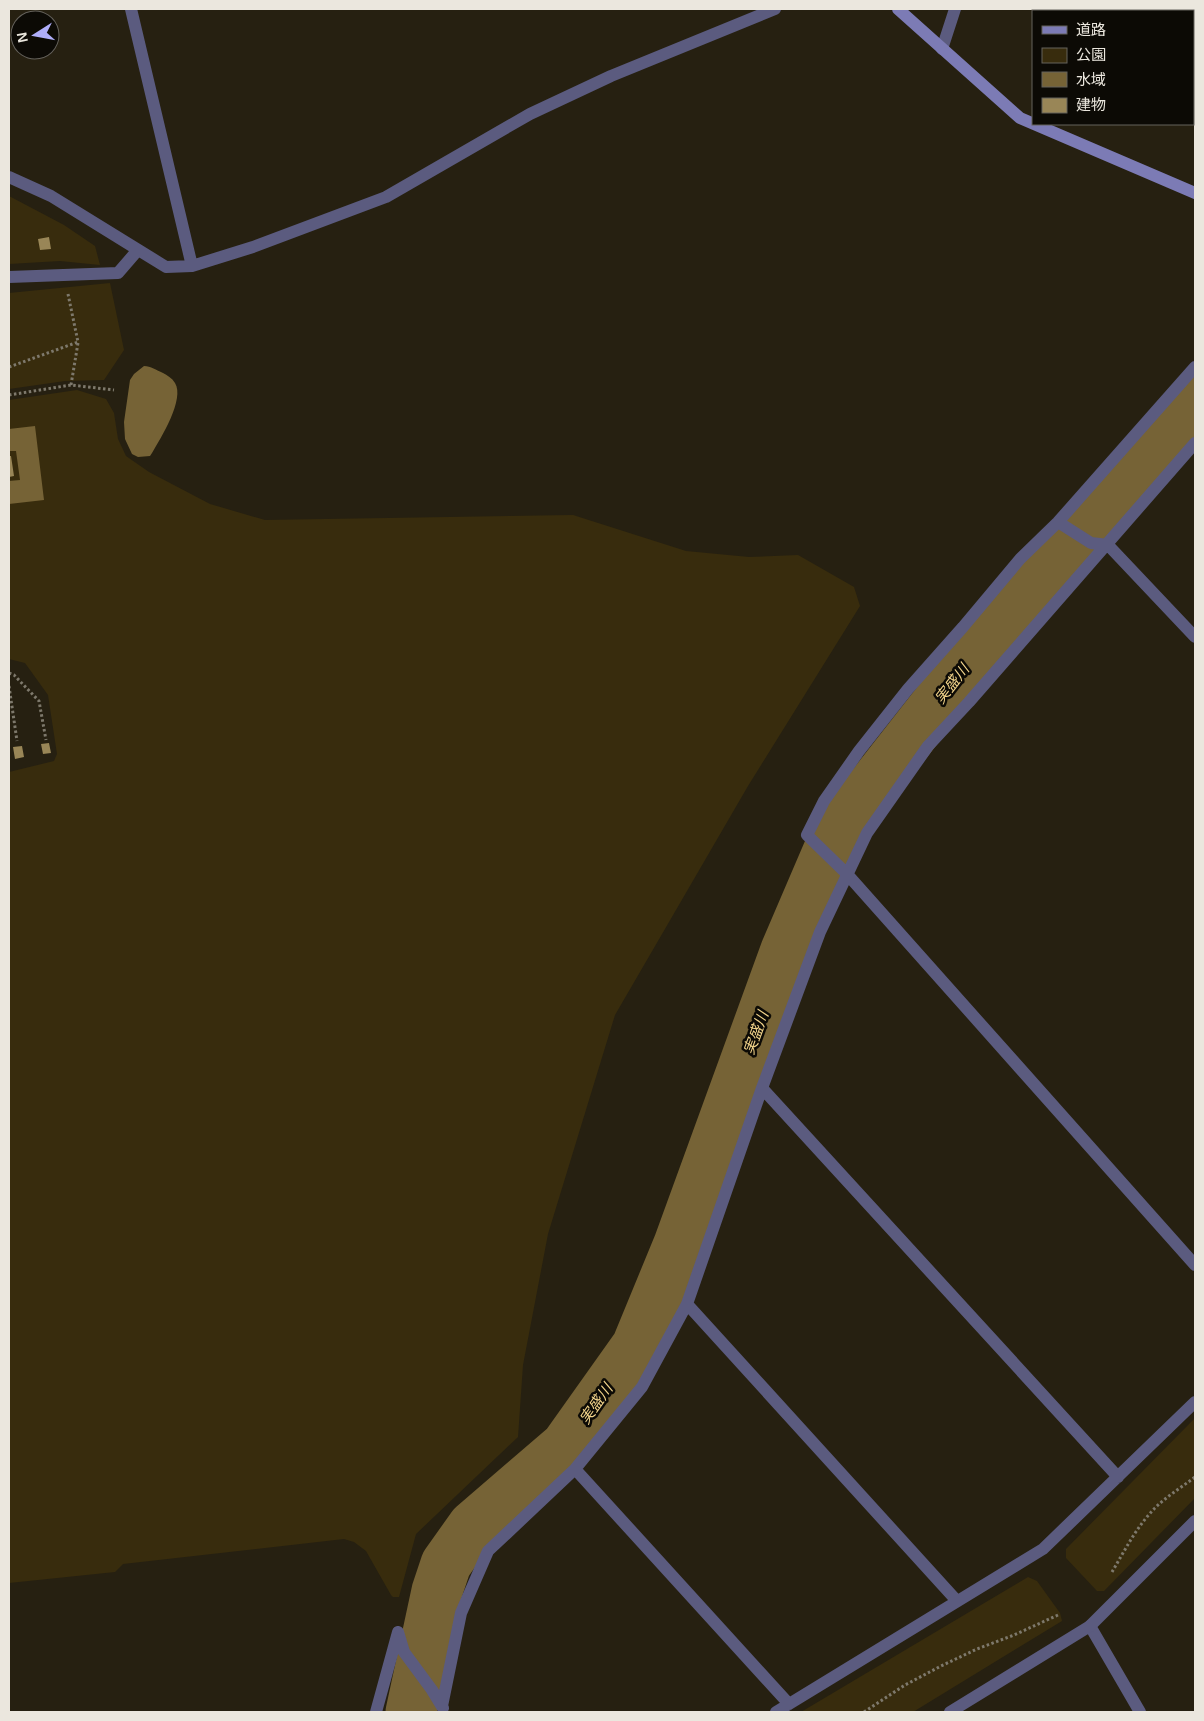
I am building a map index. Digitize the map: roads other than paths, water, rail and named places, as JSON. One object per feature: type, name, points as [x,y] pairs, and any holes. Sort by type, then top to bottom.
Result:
[{"type":"main road","points":[[898,9],[1020,118],[1032,123]]},
{"type":"main road","points":[[1036,125],[1195,193]]},
{"type":"street","points":[[131,9],[192,266]]},
{"type":"street","points":[[9,177],[51,196],[137,251],[166,267],[192,266],[253,248],[386,197],[539,110],[611,76],[775,9]]},
{"type":"street","points":[[942,49],[955,9]]},
{"type":"street","points":[[9,277],[118,273],[137,251]]},
{"type":"street","points":[[1195,367],[1058,522],[1020,559],[963,627],[908,688],[859,750],[829,794],[807,835],[847,874],[1195,1264]]},
{"type":"street","points":[[443,1709],[461,1613],[488,1550],[575,1469],[642,1387],[688,1304],[762,1088],[820,932],[867,833],[928,746],[1108,545],[1195,443]]},
{"type":"street","points":[[1058,522],[1091,543],[1108,545],[1195,637]]},
{"type":"street","points":[[762,1088],[1118,1476]]},
{"type":"street","points":[[688,1304],[957,1601]]},
{"type":"street","points":[[776,1712],[1043,1549],[1195,1402]]},
{"type":"street","points":[[575,1469],[789,1704]]},
{"type":"street","points":[[950,1712],[1090,1626],[1195,1521]]},
{"type":"street","points":[[1090,1626],[1140,1712]]},
{"type":"street","points":[[376,1712],[398,1632],[404,1652],[432,1690],[443,1709]]},
{"type":"water","points":[[144,366],[154,368],[175,383],[177,399],[171,418],[150,456],[138,457],[132,454],[125,439],[124,422],[130,380]]},
{"type":"water","points":[[35,426],[44,500],[9,504],[9,481],[20,480],[16,451],[9,451],[9,429]]},
{"type":"waterway","name":"実盛川","points":[[411,1712],[437,1591],[446,1564],[473,1526],[566,1446],[637,1346],[679,1244],[786,950],[837,831],[973,657],[1195,399]]}]
